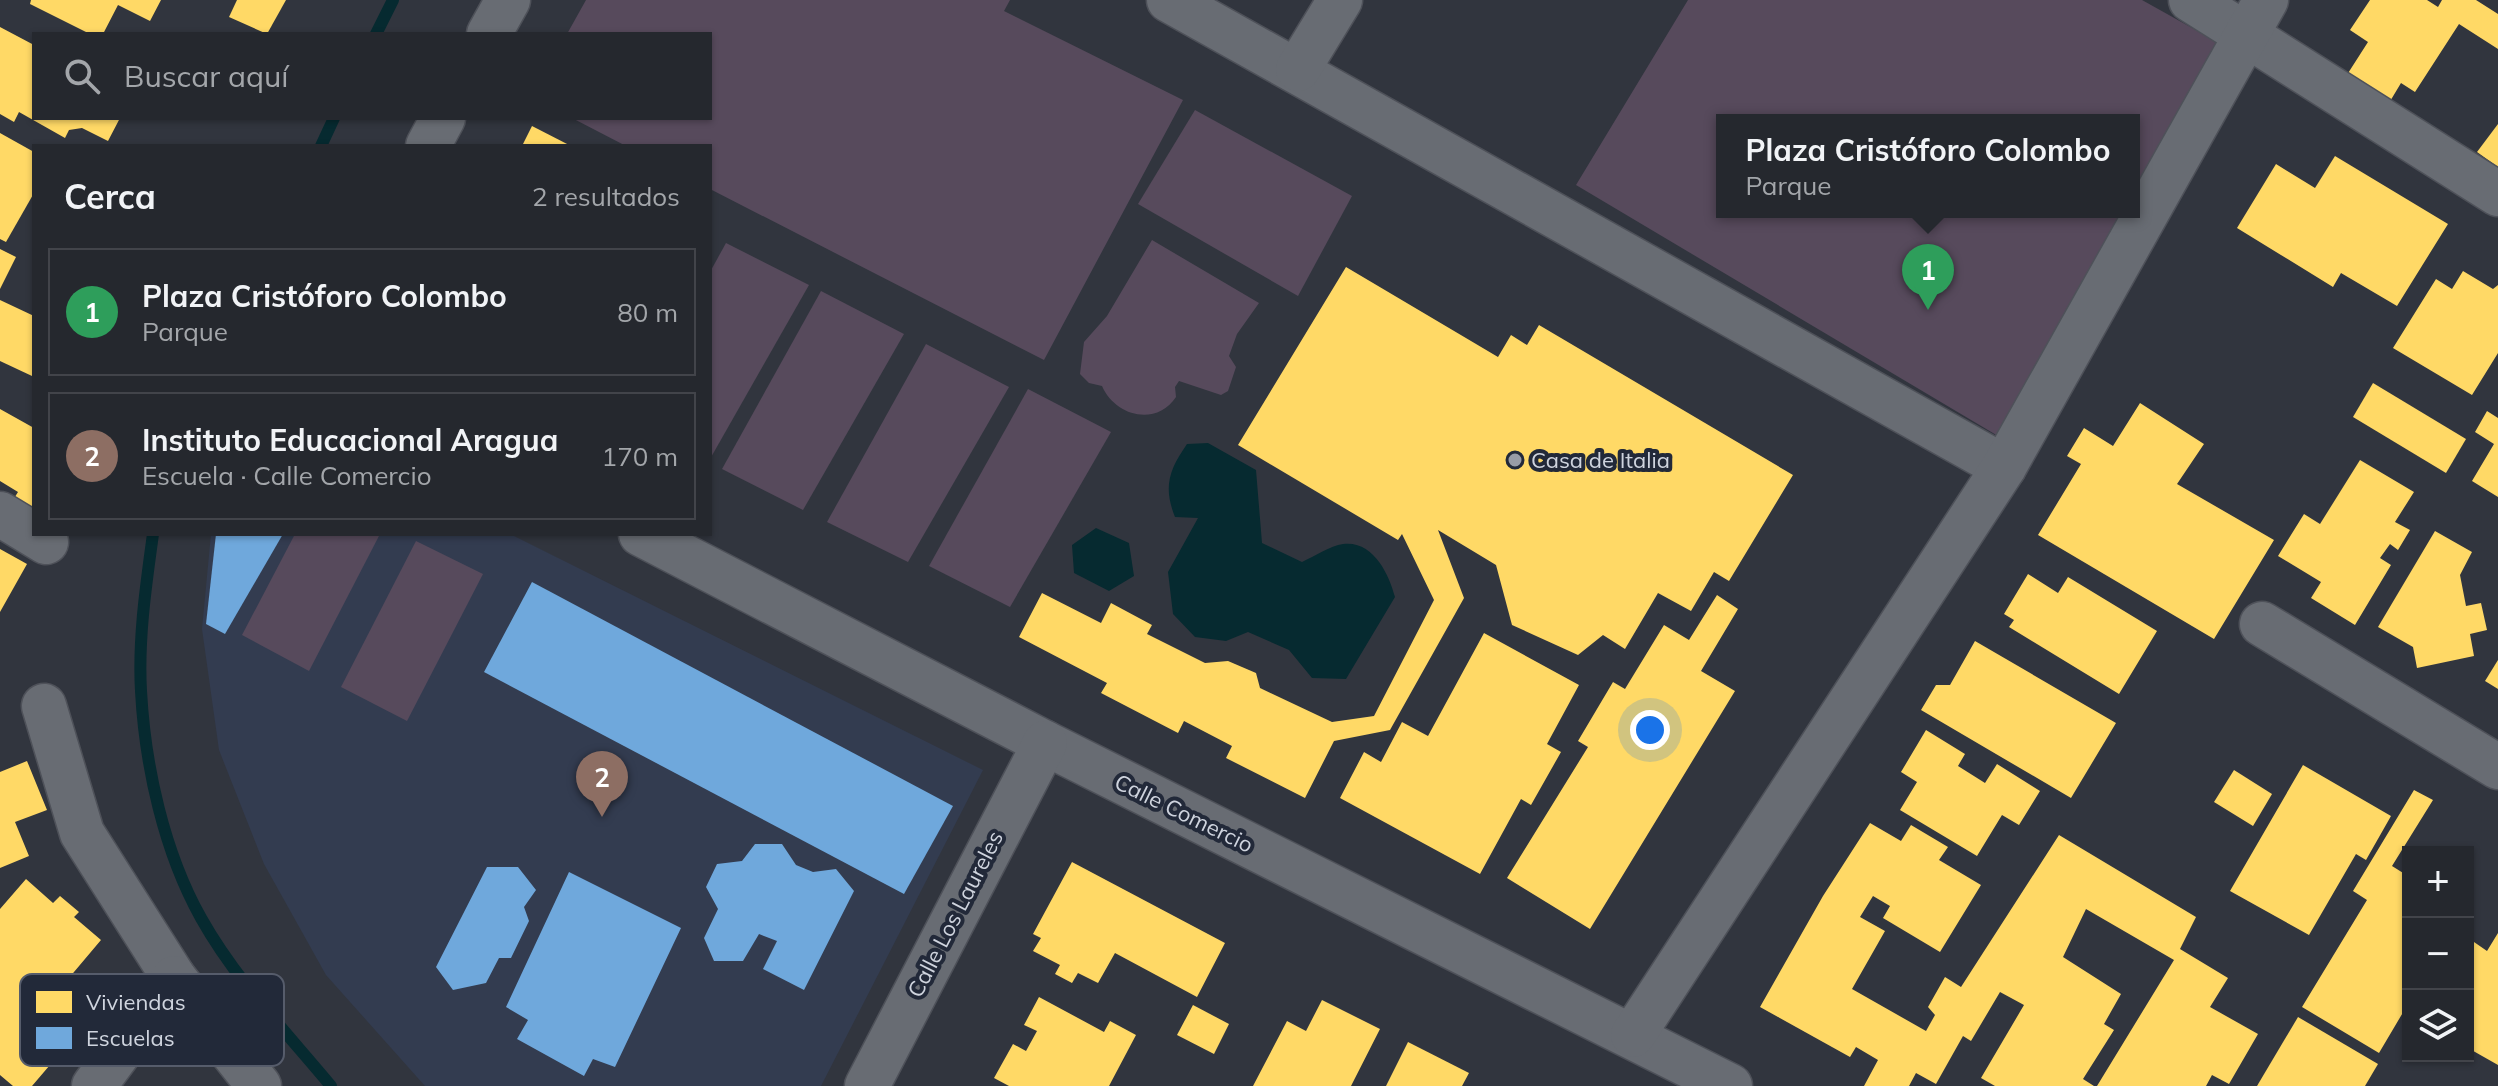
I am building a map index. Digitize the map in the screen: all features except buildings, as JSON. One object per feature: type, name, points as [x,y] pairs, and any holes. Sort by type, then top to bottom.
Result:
[{"type":"street","points":[[490,32],[508,0]]},
{"type":"street","points":[[1169,0],[1298,69],[2004,467]]},
{"type":"street","points":[[1298,69],[1340,0]]},
{"type":"street","points":[[2191,0],[2256,17],[2498,194]]},
{"type":"street","points":[[1633,1035],[2004,467],[2256,17]]},
{"type":"street","points":[[429,144],[442,120]]},
{"type":"street","points":[[0,514],[32,533]]},
{"type":"street","points":[[36,536],[46,542]]},
{"type":"street","name":"Calle Comercio","points":[[645,536],[1045,743],[1730,1086]]},
{"type":"street","points":[[2262,624],[2498,767]]},
{"type":"street","points":[[44,706],[82,833],[171,974]]},
{"type":"street","name":"Calle Los Laureles","points":[[867,1086],[1045,743]]},
{"type":"street","points":[[94,1086],[109,1066]]},
{"type":"street","points":[[243,1066],[259,1086]]},
{"type":"shaded area","points":[[586,0],[1010,0],[1004,11],[1183,100],[1044,360],[712,190],[712,144],[622,144],[576,120],[712,120],[712,32],[568,32]]},
{"type":"shaded area","points":[[1688,0],[2142,0],[2219,43],[2140,184],[2140,114],[1716,114],[1716,218],[2121,218],[1998,436],[1576,185]]},
{"type":"shaded area","points":[[1195,110],[1352,196],[1298,296],[1138,204]]},
{"type":"shaded area","points":[[1152,240],[1259,303],[1237,334],[1229,356],[1236,367],[1228,391],[1221,395],[1179,381],[1175,387],[1176,397],[1168,406],[1147,415],[1126,411],[1116,405],[1102,386],[1089,383],[1080,374],[1084,342],[1107,316]]},
{"type":"shaded area","points":[[726,243],[809,285],[712,455],[712,268]]},
{"type":"shaded area","points":[[821,291],[904,334],[803,510],[722,469]]},
{"type":"shaded area","points":[[926,344],[1009,387],[908,562],[827,522]]},
{"type":"shaded area","points":[[1028,389],[1111,432],[1010,607],[929,566]]},
{"type":"shaded area","points":[[1208,443],[1256,470],[1262,543],[1302,562],[1333,547],[1354,544],[1371,553],[1384,569],[1395,597],[1346,679],[1312,678],[1289,650],[1248,632],[1226,641],[1195,637],[1173,614],[1168,572],[1198,518],[1175,517],[1169,497],[1170,479],[1187,444]]},
{"type":"shaded area","points":[[1096,528],[1129,543],[1134,576],[1109,591],[1074,573],[1072,545]]},
{"type":"shaded area","points":[[211,536],[514,536],[983,770],[821,1086],[425,1086],[326,975],[264,864],[219,750],[202,629]]},
{"type":"shaded area","points":[[294,536],[379,536],[309,671],[242,635]]},
{"type":"shaded area","points":[[416,541],[483,574],[407,721],[341,687]]},
{"type":"waterway","points":[[377,32],[393,0]]},
{"type":"waterway","points":[[322,144],[333,120]]},
{"type":"waterway","points":[[153,536],[145,592],[140,671],[143,720],[152,778],[167,837],[188,892],[238,974]]},
{"type":"waterway","points":[[284,1031],[331,1086]]},
{"type":"place","name":"Plaza Cristóforo Colombo","points":[[1928,310]]},
{"type":"place","name":"Casa de Italia","points":[[1515,460]]},
{"type":"place","name":"Instituto Educacional Aragua","points":[[602,817]]}]
